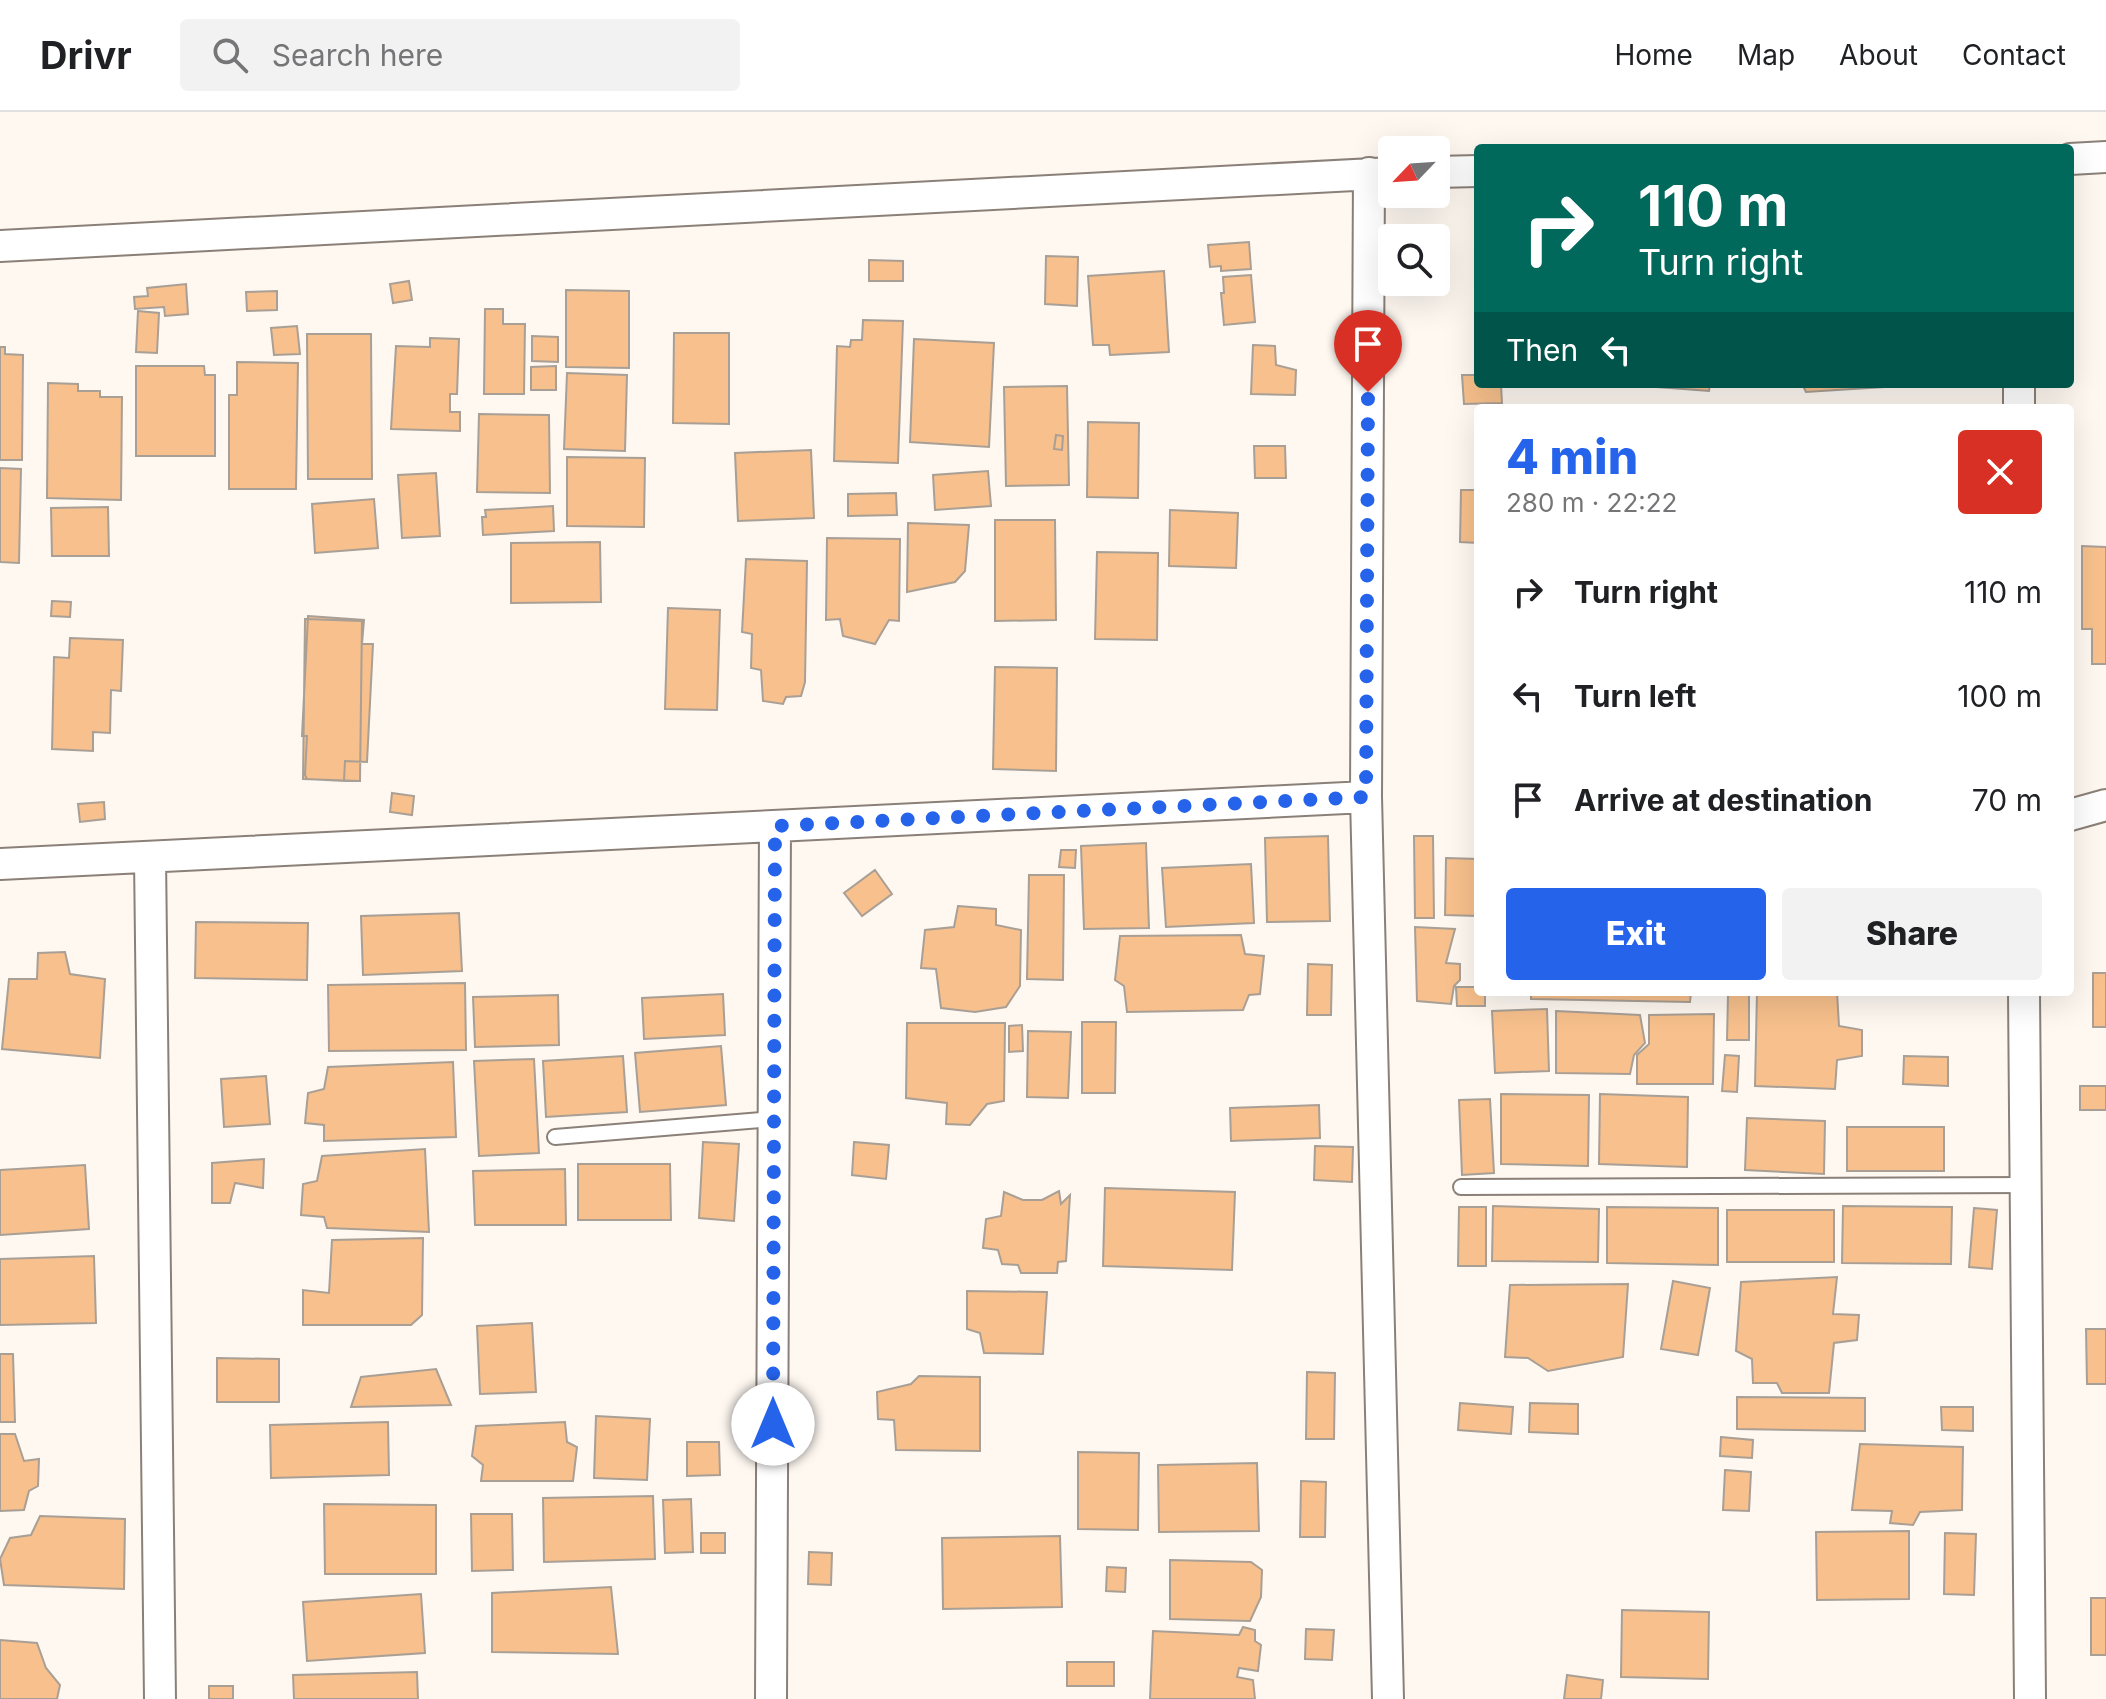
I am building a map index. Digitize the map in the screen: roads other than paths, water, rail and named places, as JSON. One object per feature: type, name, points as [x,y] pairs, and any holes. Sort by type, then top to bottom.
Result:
[{"type":"street","points":[[2074,159],[2106,157]]},
{"type":"street","points":[[1450,172],[1474,171]]},
{"type":"street","points":[[0,246],[1378,173]]},
{"type":"street","points":[[1379,208],[1366,797],[1388,1699]]},
{"type":"street","points":[[0,864],[1366,797]]},
{"type":"street","points":[[2074,814],[2106,805]]},
{"type":"street","points":[[771,1699],[775,826]]},
{"type":"street","points":[[150,857],[160,1699]]},
{"type":"street","points":[[2024,996],[2030,1699]]},
{"type":"lane","points":[[555,1137],[774,1119]]},
{"type":"lane","points":[[1461,1187],[2026,1185]]}]
